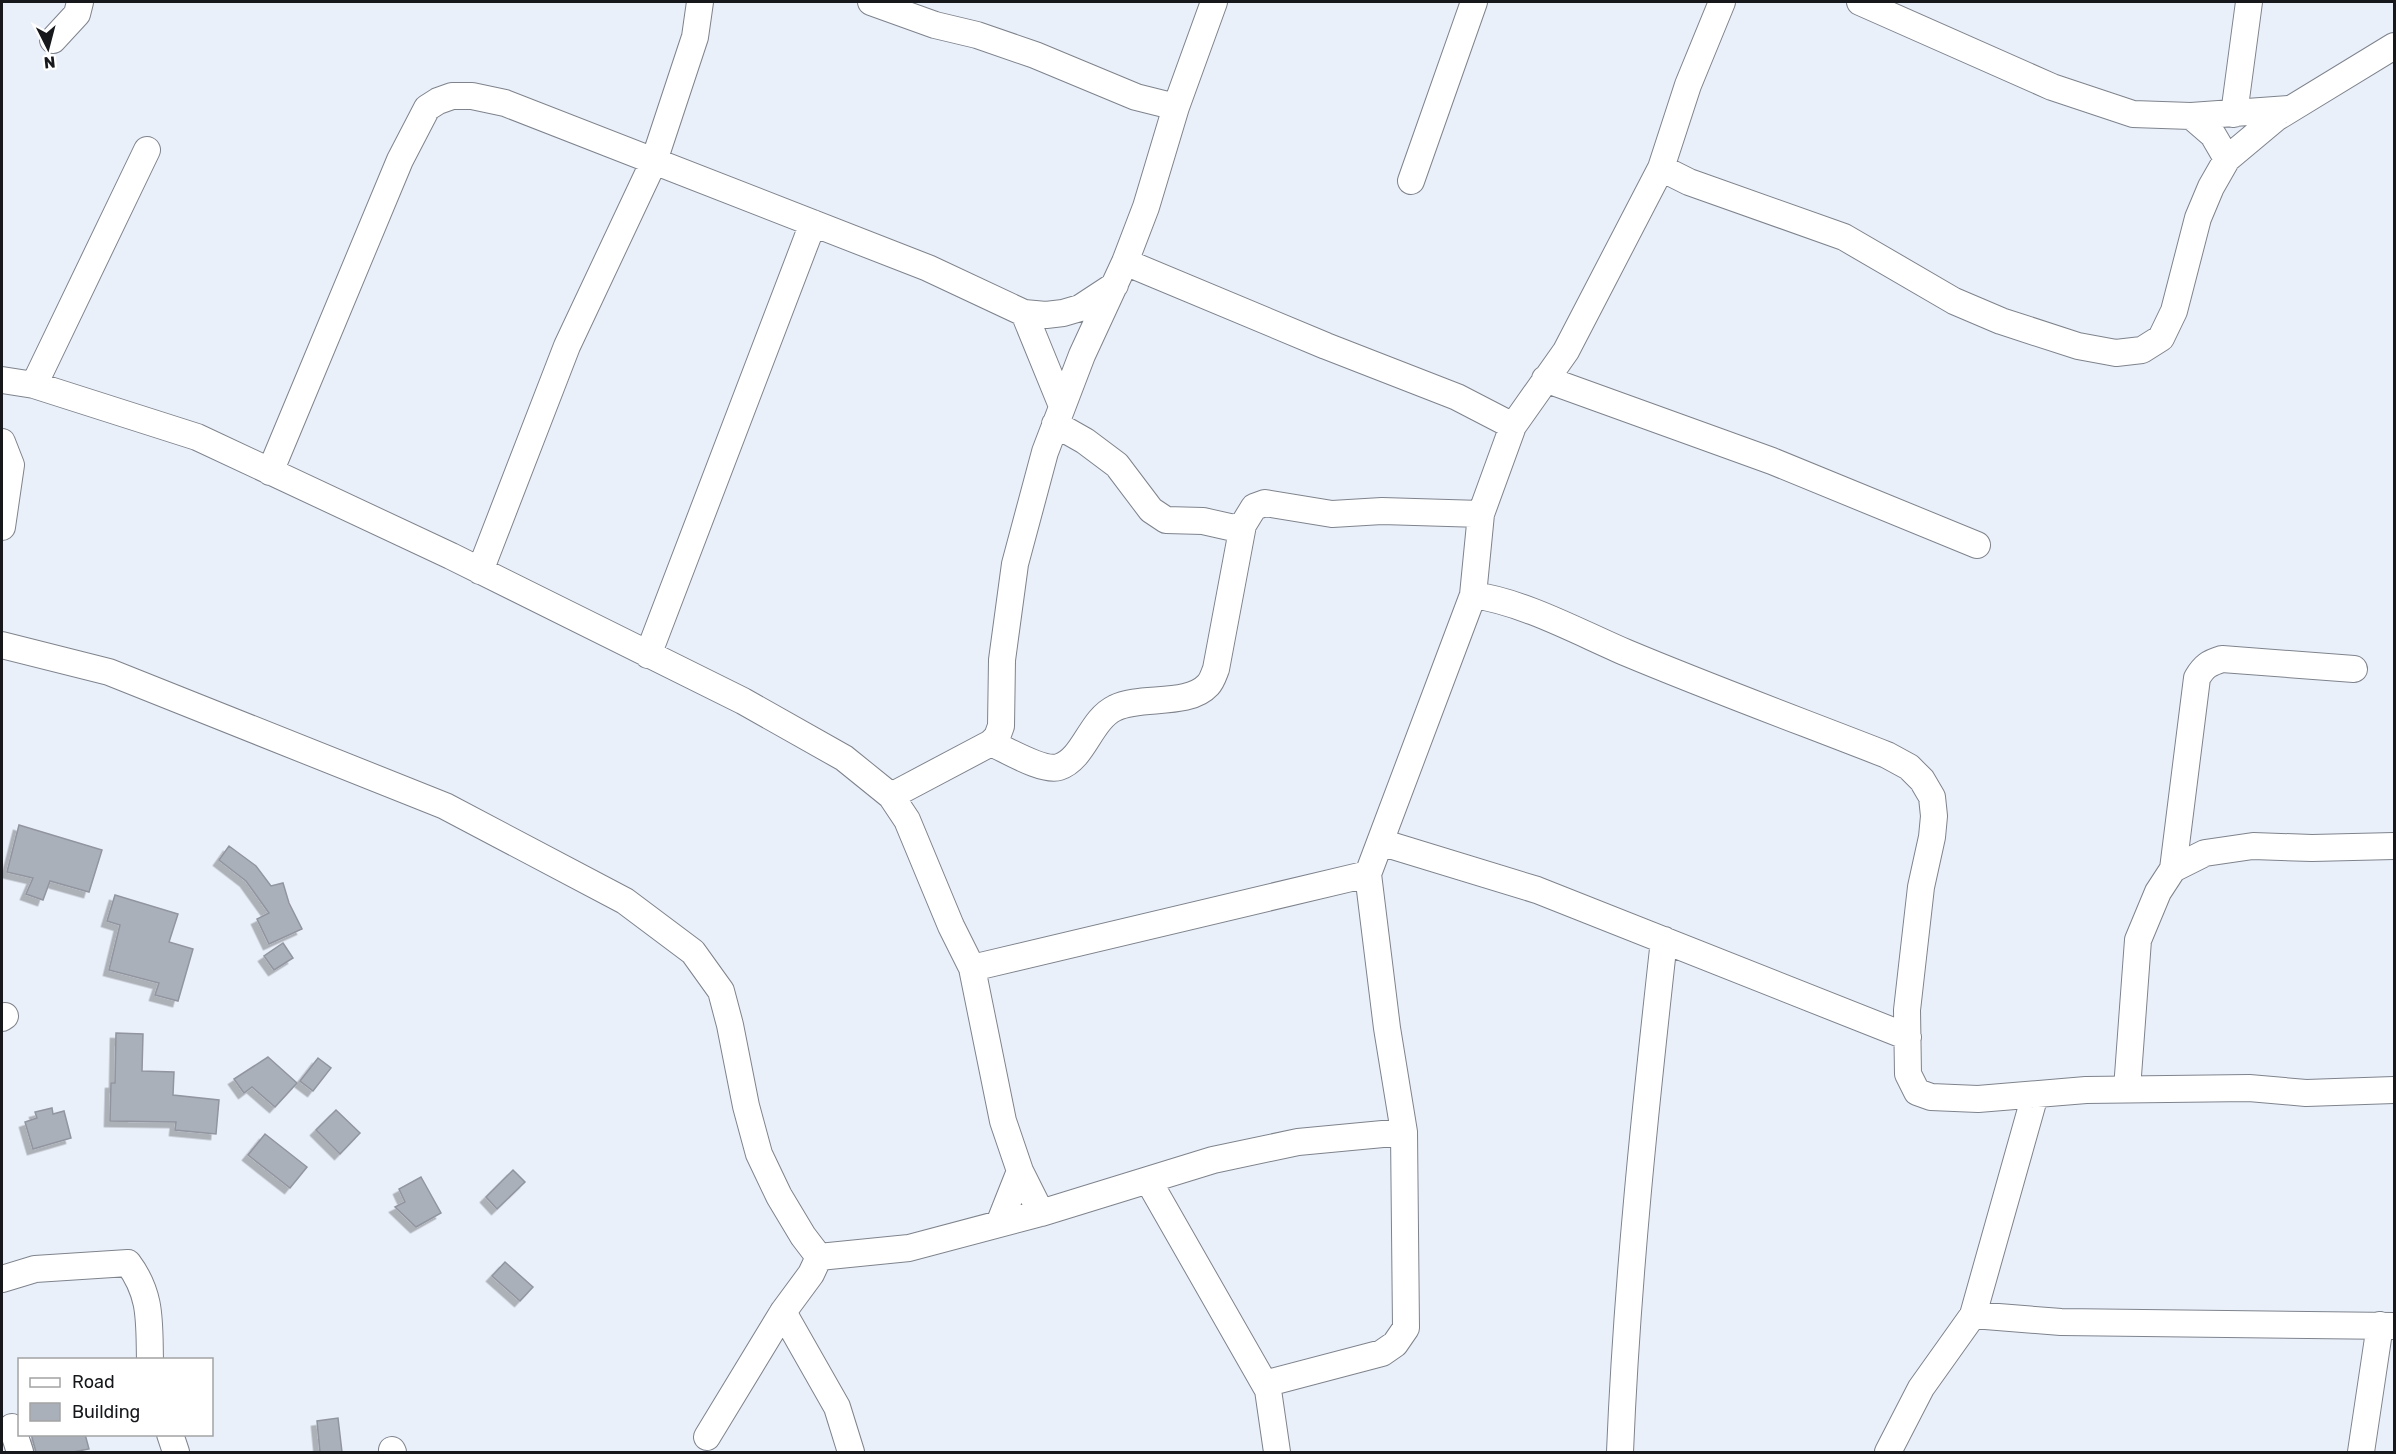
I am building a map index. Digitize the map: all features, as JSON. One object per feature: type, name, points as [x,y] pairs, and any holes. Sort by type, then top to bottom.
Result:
[{"type":"street","points":[[53,40],[77,14],[80,2]]},
{"type":"street","points":[[480,571],[567,346],[654,161],[695,37],[699,2]]},
{"type":"street","points":[[871,2],[935,25],[977,35],[1035,55],[1136,97],[1176,107]]},
{"type":"street","points":[[891,796],[997,738],[1000,726],[1002,660],[1015,564],[1044,453],[1082,355],[1120,273],[1146,207],[1176,107],[1214,2]]},
{"type":"street","points":[[1411,181],[1474,2]]},
{"type":"street","points":[[1268,1390],[1272,1382],[1382,1353],[1395,1344],[1406,1328],[1404,1132],[1386,1028],[1368,874],[1473,595],[1481,514],[1514,426],[1566,351],[1661,168],[1688,85],[1722,2]]},
{"type":"street","points":[[1860,2],[2052,87],[2133,114],[2191,116],[2290,109]]},
{"type":"street","points":[[2234,114],[2248,2]]},
{"type":"street","points":[[1661,168],[1689,182],[1844,237],[1954,301],[2001,321],[2078,346],[2116,353],[2142,350],[2161,338],[2174,311],[2198,218],[2211,187],[2227,159],[2290,109],[2394,46]]},
{"type":"street","points":[[270,472],[400,160],[427,108],[438,100],[452,96],[472,96],[505,103],[928,268],[1024,313],[1046,315],[1080,308],[1120,273]]},
{"type":"street","points":[[2191,116],[2213,135],[2227,159]]},
{"type":"street","points":[[34,386],[147,150]]},
{"type":"street","points":[[648,655],[813,223]]},
{"type":"street","points":[[1120,273],[1326,346],[1457,397],[1514,426]]},
{"type":"street","points":[[1024,313],[1059,415],[1085,441],[1117,465],[1151,510],[1166,520],[1203,521],[1234,528],[1243,525]]},
{"type":"street","points":[[1545,379],[1772,461],[1977,545]]},
{"type":"street","points":[[2,380],[34,386],[197,437],[480,571],[743,701],[844,758],[891,796],[907,820],[951,926],[972,968],[1003,1121],[1020,1171],[1041,1213]]},
{"type":"street","points":[[2,442],[11,465],[2,527]]},
{"type":"street","points":[[991,743],[1046,767],[1058,767],[1070,762],[1103,715],[1117,706],[1193,695],[1208,685],[1216,669],[1243,525],[1254,507],[1265,503],[1332,514],[1382,511],[1481,514]]},
{"type":"street","points":[[1473,595],[1515,605],[1629,654],[1887,755],[1909,767],[1922,780],[1932,797],[1934,816],[1920,898],[1907,1010],[1908,1074],[1917,1092],[1931,1097],[1952,1099],[2127,1089],[2249,1088],[2306,1093],[2394,1090]]},
{"type":"street","points":[[2,645],[109,672],[444,806],[633,907],[693,952],[721,991],[759,1154],[779,1196],[803,1236],[819,1257]]},
{"type":"street","points":[[2174,869],[2197,678],[2202,669],[2208,663],[2222,659],[2354,669]]},
{"type":"street","points":[[1380,842],[1537,891],[1908,1036]]},
{"type":"street","points":[[2127,1089],[2138,940],[2158,892],[2174,869],[2205,853],[2253,846],[2312,848],[2394,846]]},
{"type":"street","points":[[972,968],[1368,874]]},
{"type":"street","points":[[1620,1452],[1624,1346],[1640,1149],[1664,940]]},
{"type":"street","points":[[1888,1452],[1921,1388],[1973,1315],[2035,1095]]},
{"type":"street","points":[[819,1257],[909,1248],[1041,1213],[1213,1160],[1298,1142],[1404,1132]]},
{"type":"street","points":[[999,1224],[1020,1171]]},
{"type":"street","points":[[1148,1179],[1268,1390],[1277,1452]]},
{"type":"street","points":[[707,1437],[783,1312],[811,1274],[819,1257]]},
{"type":"street","points":[[2,1279],[34,1269],[128,1263],[141,1281],[149,1313],[150,1358]]},
{"type":"street","points":[[783,1312],[837,1407],[851,1452]]},
{"type":"street","points":[[1973,1315],[2061,1322],[2387,1325],[2361,1452]]},
{"type":"street","points":[[12,1427],[20,1452]]},
{"type":"street","points":[[171,1436],[176,1452]]},
{"type":"building","points":[[19,825],[102,850],[89,892],[50,881],[43,900],[26,894],[33,878],[7,872]]},
{"type":"building","points":[[229,846],[256,866],[271,886],[283,883],[289,903],[302,929],[269,944],[257,919],[269,913],[246,881],[219,860]]},
{"type":"building","points":[[115,895],[178,914],[169,942],[193,949],[178,1001],[155,995],[159,983],[109,970],[120,925],[107,921]]},
{"type":"building","points":[[283,943],[293,958],[274,970],[264,956]]},
{"type":"building","points":[[116,1033],[143,1034],[142,1071],[174,1072],[173,1095],[219,1100],[216,1134],[175,1130],[176,1122],[110,1121],[111,1083],[115,1083]]},
{"type":"building","points":[[268,1057],[297,1083],[275,1107],[252,1087],[244,1093],[234,1079]]},
{"type":"building","points":[[318,1058],[331,1068],[313,1091],[300,1081]]},
{"type":"building","points":[[52,1108],[53,1114],[64,1111],[71,1138],[33,1149],[25,1122],[37,1118],[35,1112]]},
{"type":"building","points":[[336,1110],[360,1133],[340,1154],[316,1130]]},
{"type":"building","points":[[265,1134],[307,1167],[290,1188],[248,1155]]},
{"type":"building","points":[[513,1170],[525,1182],[497,1209],[486,1197]]},
{"type":"building","points":[[421,1177],[441,1213],[416,1227],[395,1207],[405,1202],[399,1189]]},
{"type":"building","points":[[505,1262],[533,1287],[520,1301],[492,1276]]},
{"type":"building","points":[[338,1418],[342,1452],[320,1452],[317,1421]]},
{"type":"building","points":[[32,1436],[86,1436],[89,1449],[73,1452],[36,1452]]}]
